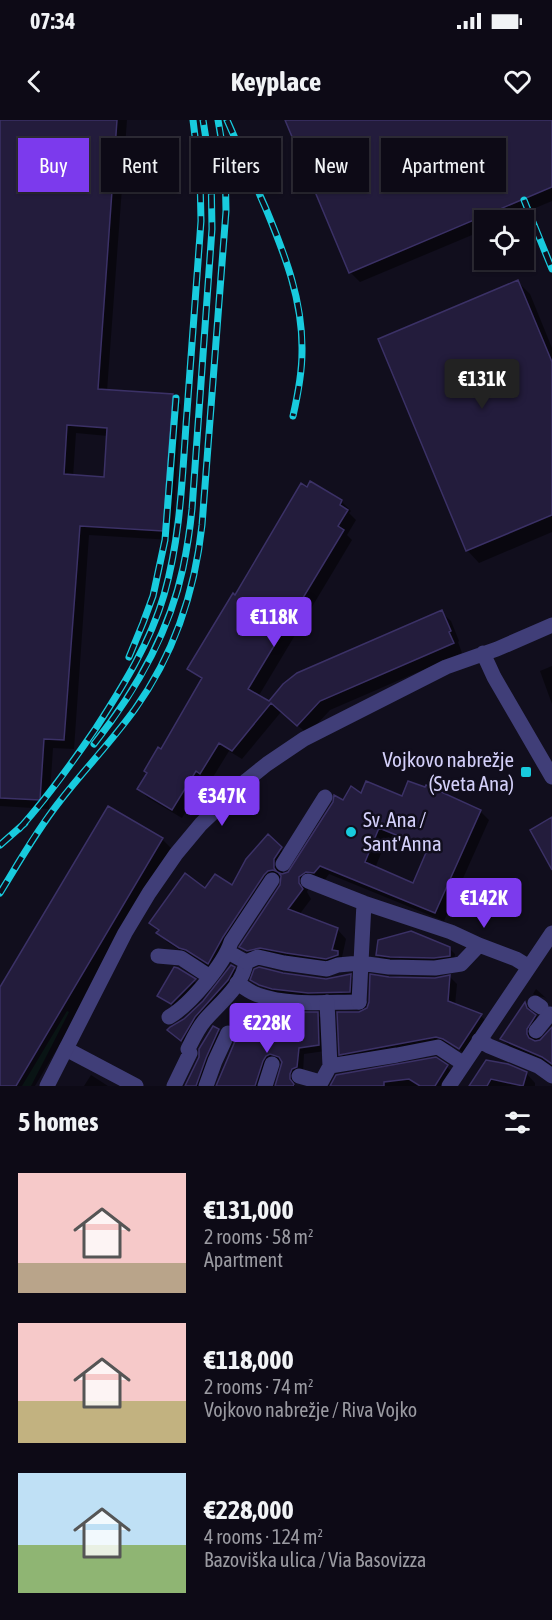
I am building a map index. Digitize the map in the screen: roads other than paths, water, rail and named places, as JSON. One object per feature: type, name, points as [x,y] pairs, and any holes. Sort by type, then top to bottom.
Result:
[{"type":"street","points":[[47,1086],[134,916],[176,854],[223,802],[267,764],[304,739],[446,667],[552,625]]},
{"type":"street","points":[[483,653],[494,677],[552,777]]},
{"type":"street","points":[[283,864],[325,796]]},
{"type":"street","points":[[169,1017],[180,1010],[210,977],[272,880]]},
{"type":"street","points":[[308,881],[450,932],[516,959],[529,967]]},
{"type":"street","points":[[237,983],[256,995],[272,999],[359,1002],[364,903]]},
{"type":"street","points":[[449,1086],[552,933]]},
{"type":"street","points":[[246,962],[258,957],[327,969],[338,965],[360,963],[423,969],[461,964],[479,945]]},
{"type":"street","points":[[228,952],[246,962]]},
{"type":"street","points":[[158,956],[181,958],[210,977]]},
{"type":"street","points":[[174,1086],[190,1053],[188,1048],[194,1036],[237,983],[245,971],[246,962]]},
{"type":"street","points":[[299,1076],[319,1084],[330,1066],[327,1002]]},
{"type":"street","points":[[536,1031],[545,1010]]},
{"type":"street","points":[[206,1086],[228,1033]]},
{"type":"street","points":[[479,1040],[538,1066],[552,1076]]},
{"type":"street","points":[[330,1066],[438,1047],[464,1064]]},
{"type":"street","points":[[66,1049],[129,1084]]},
{"type":"street","points":[[265,1086],[272,1064]]},
{"type":"railway","points":[[19,829],[69,767],[126,680],[151,630],[164,595],[174,553],[182,489],[201,221],[200,177],[193,120]]},
{"type":"railway","points":[[94,744],[123,704],[149,661],[169,616],[186,554],[192,509],[212,229],[211,171],[203,120]]},
{"type":"railway","points":[[0,893],[28,846],[52,812],[126,721],[149,688],[171,644],[188,598],[202,525],[226,211],[224,165],[218,120]]},
{"type":"railway","points":[[227,120],[273,226],[296,296],[302,333],[302,360],[293,416]]},
{"type":"railway","points":[[524,200],[552,269]]},
{"type":"railway","points":[[129,657],[153,596],[165,540],[176,398]]},
{"type":"railway","points":[[0,845],[25,823]]},
{"type":"place","name":"Vojkovo nabrežje (Sveta Ana)","points":[[526,772]]},
{"type":"place","name":"Sv. Ana / Sant'Anna","points":[[351,832]]}]
